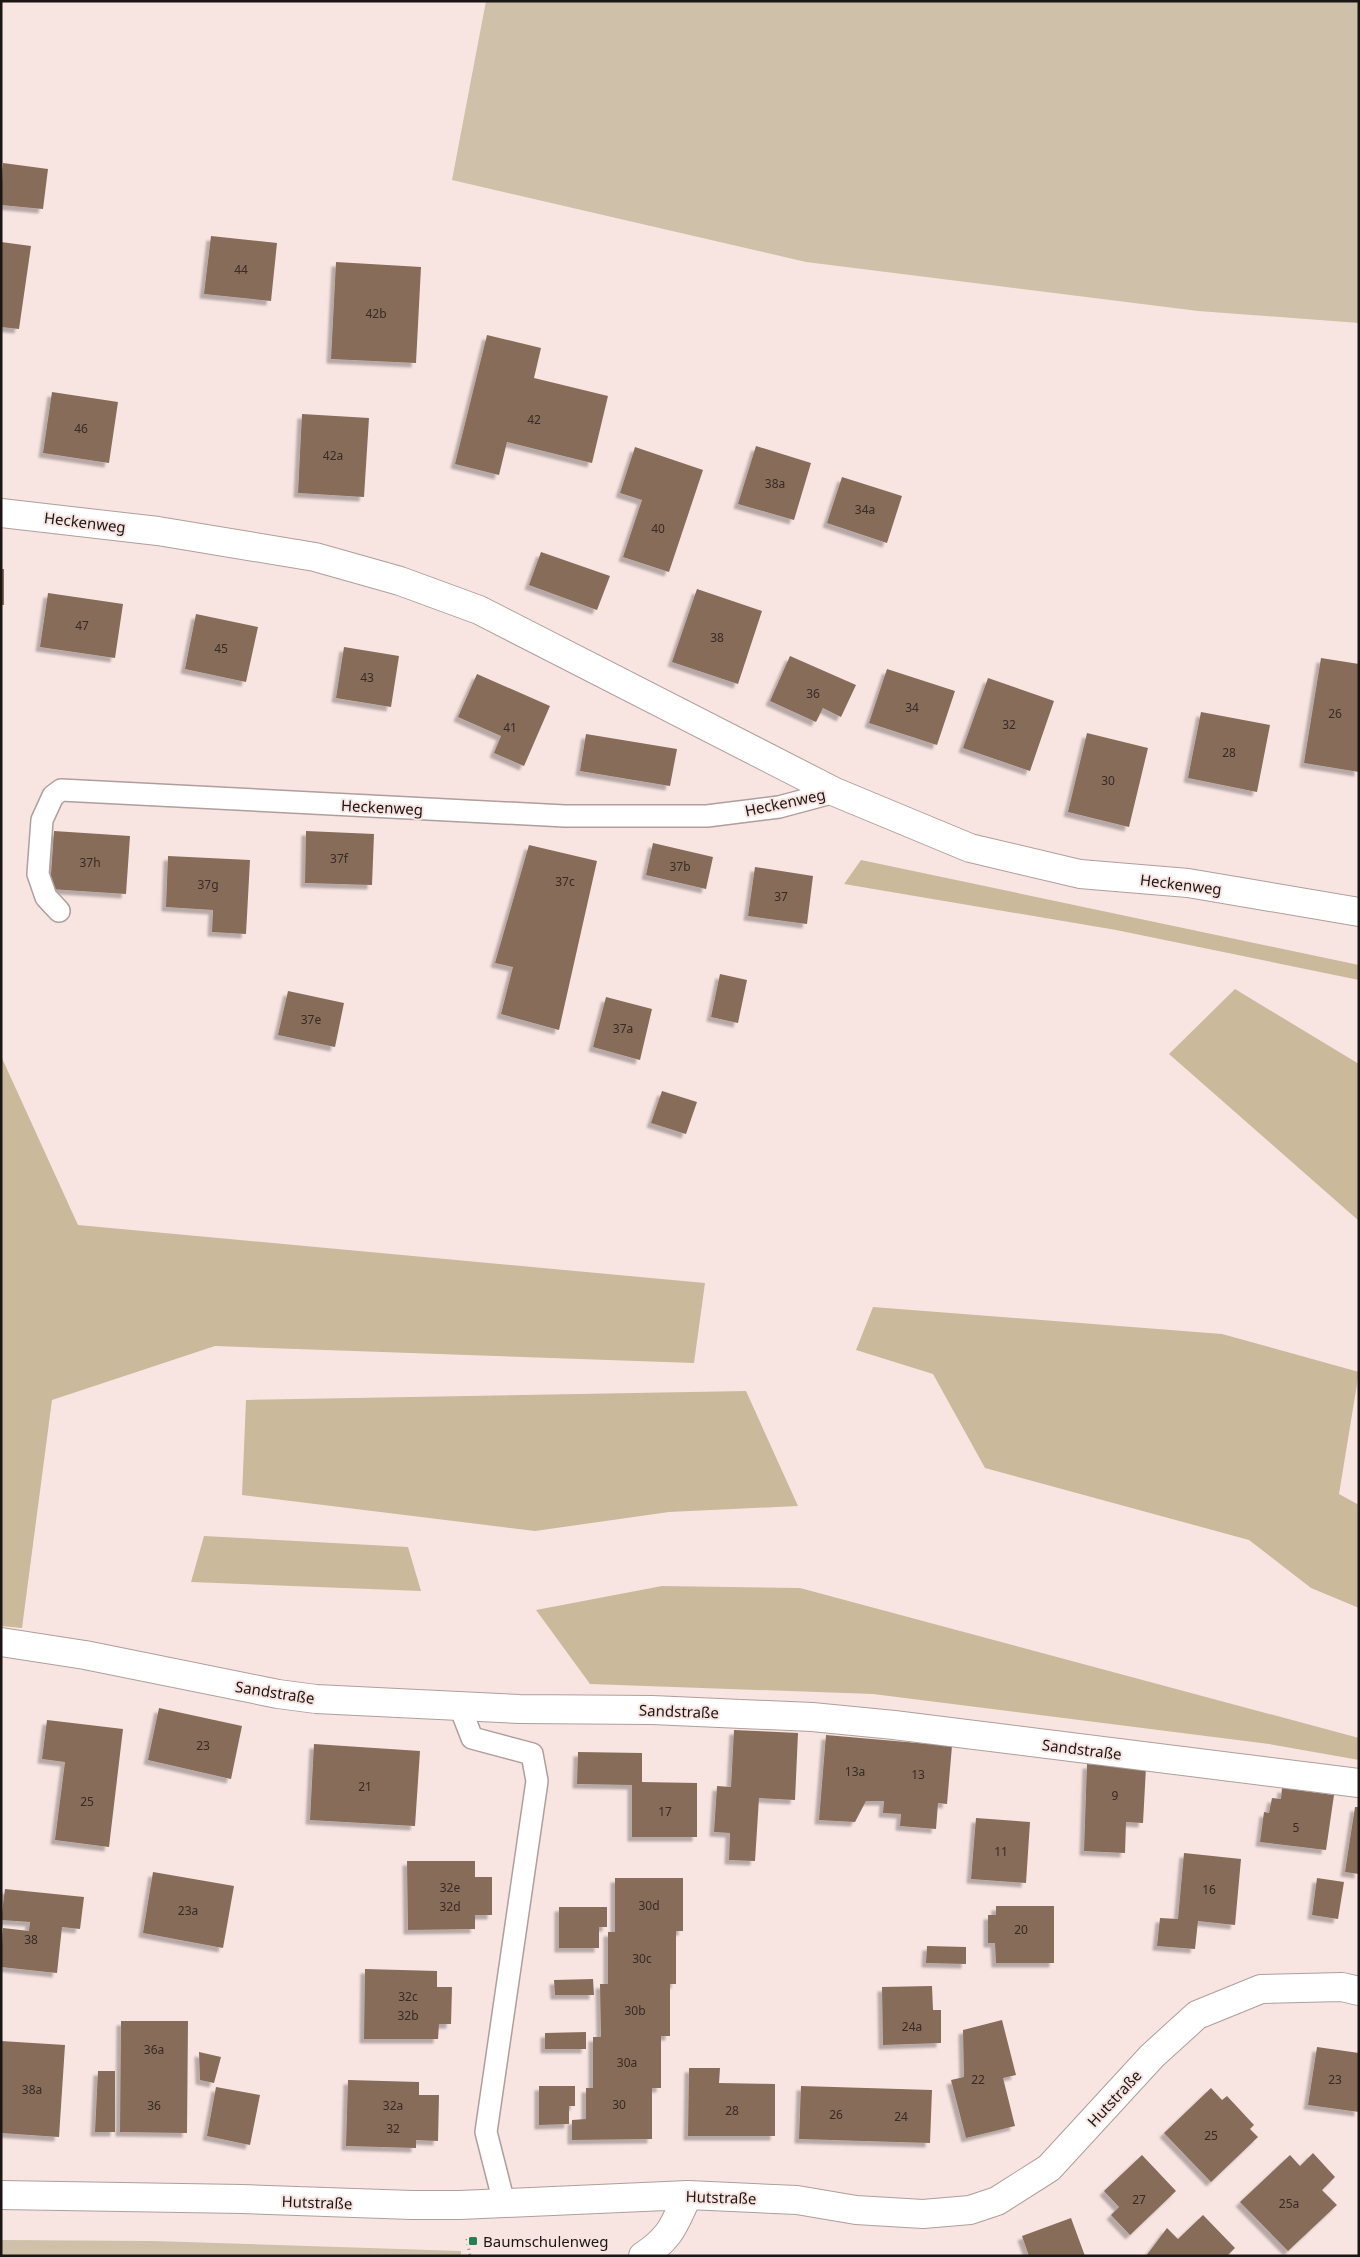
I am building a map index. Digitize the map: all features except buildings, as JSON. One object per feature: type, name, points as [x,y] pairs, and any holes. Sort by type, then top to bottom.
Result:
[{"type":"street","name":"Heckenweg","points":[[1,513],[158,531],[315,557],[400,581],[479,610],[835,792],[970,848],[1080,874],[1188,883],[1359,912]]},
{"type":"street","name":"Sandstraße","points":[[1,1642],[86,1655],[288,1696],[316,1699],[542,1710],[652,1710],[812,1717],[894,1725],[1359,1783]]},
{"type":"street","name":"Hutstraße","points":[[1,2195],[242,2199],[412,2205],[688,2195],[797,2200],[856,2210],[923,2214],[970,2210],[997,2201],[1049,2168],[1152,2056],[1197,2015],[1261,1989],[1342,1987],[1359,1991]]},
{"type":"street","points":[[643,2256],[669,2236],[688,2195]]},
{"type":"lane","name":"Heckenweg","points":[[59,911],[46,897],[38,874],[42,820],[53,796],[61,790],[565,816],[707,816],[779,807],[835,792]]},
{"type":"lane","points":[[460,1706],[472,1738],[532,1754],[537,1781],[486,2132],[504,2203]]},
{"type":"shaded area","points":[[486,1],[1359,1],[1359,323],[1198,311],[806,262],[452,180]]},
{"type":"shaded area","points":[[861,860],[1359,965],[1359,980],[1116,930],[844,884]]},
{"type":"shaded area","points":[[1235,989],[1359,1064],[1359,1221],[1169,1054]]},
{"type":"shaded area","points":[[1,1056],[78,1225],[705,1283],[694,1363],[215,1346],[52,1400],[22,1628],[1,1626]]},
{"type":"shaded area","points":[[873,1307],[1222,1334],[1359,1372],[1339,1494],[1359,1505],[1359,1608],[1311,1588],[1249,1540],[985,1468],[933,1374],[856,1350]]},
{"type":"shaded area","points":[[746,1391],[798,1506],[669,1512],[535,1531],[242,1495],[246,1400]]},
{"type":"shaded area","points":[[204,1536],[408,1547],[421,1591],[191,1582]]},
{"type":"shaded area","points":[[662,1586],[800,1588],[1359,1738],[1359,1760],[1269,1744],[873,1694],[590,1684],[536,1610]]},
{"type":"shaded area","points":[[1,2240],[153,2241],[461,2251],[461,2256],[1,2256]]},
{"type":"place","name":"Baumschulenweg","points":[[473,2241]]}]
